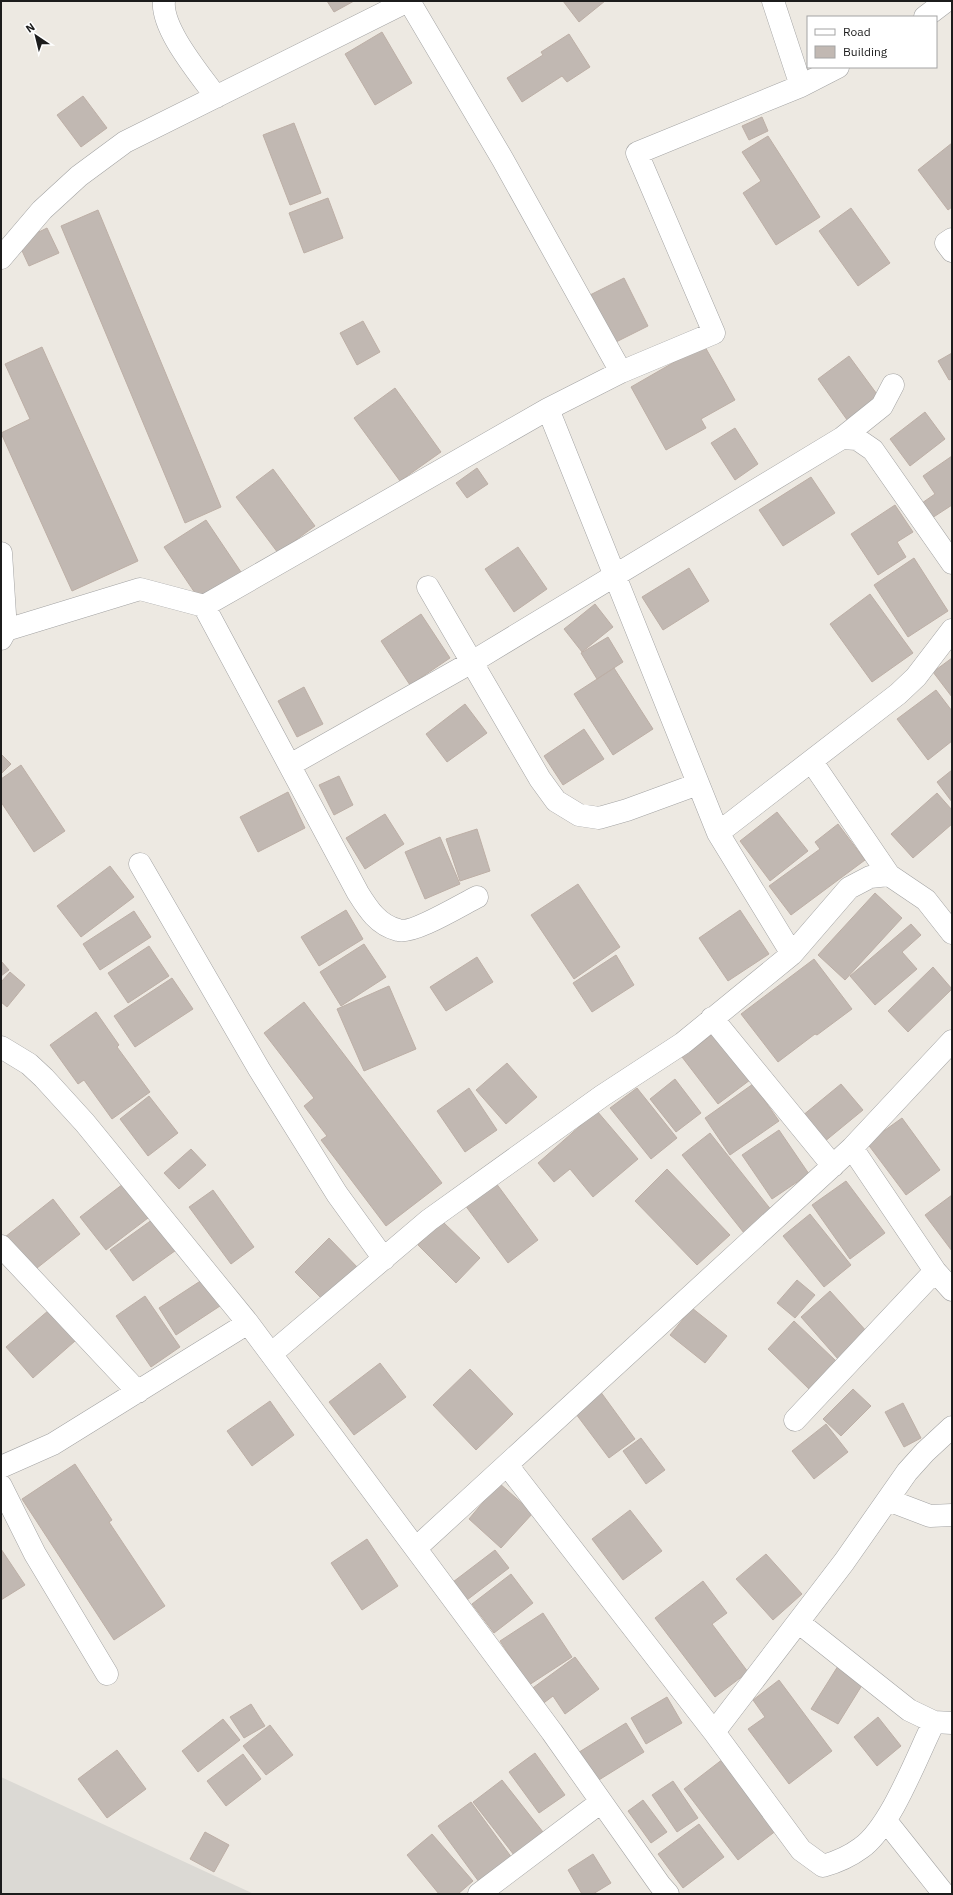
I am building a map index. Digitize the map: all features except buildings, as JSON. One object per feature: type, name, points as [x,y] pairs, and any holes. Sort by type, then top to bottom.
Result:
[{"type":"street","points":[[164,1],[163,8],[171,32],[216,97]]},
{"type":"street","points":[[1,258],[42,210],[79,176],[125,142],[408,1],[503,160],[621,372]]},
{"type":"street","points":[[773,1],[801,86]]},
{"type":"street","points":[[926,16],[946,1]]},
{"type":"street","points":[[1,553],[4,634],[140,589],[204,606],[548,409],[621,372],[714,333],[637,153],[801,86],[836,68]]},
{"type":"street","points":[[952,239],[946,243],[952,251]]},
{"type":"street","points":[[290,765],[472,662],[842,438],[882,406],[893,385]]},
{"type":"street","points":[[548,409],[718,833],[792,954]]},
{"type":"street","points":[[842,438],[857,439],[874,450],[952,563]]},
{"type":"street","points":[[428,587],[540,779],[556,801],[578,815],[599,818],[627,810],[698,784]]},
{"type":"street","points":[[204,606],[358,893],[371,913],[385,925],[399,931],[415,929],[476,897]]},
{"type":"street","points":[[718,833],[812,762],[898,694],[916,677],[952,630]]},
{"type":"street","points":[[812,762],[889,875],[926,900],[952,933]]},
{"type":"street","points":[[140,864],[264,1076],[337,1194],[384,1259]]},
{"type":"street","points":[[271,1354],[429,1220],[602,1096],[683,1043],[792,954],[850,888],[870,877],[889,875]]},
{"type":"street","points":[[712,1018],[833,1166]]},
{"type":"street","points":[[416,1548],[833,1166],[852,1148],[952,1041]]},
{"type":"street","points":[[4,1056],[29,1064],[44,1078],[90,1130],[248,1323],[552,1732],[660,1885],[668,1894]]},
{"type":"street","points":[[852,1148],[936,1271],[952,1290]]},
{"type":"street","points":[[1,1246],[138,1392]]},
{"type":"street","points":[[796,1420],[936,1271]]},
{"type":"street","points":[[1,1467],[53,1444],[248,1323]]},
{"type":"street","points":[[714,1732],[798,1622],[907,1472],[924,1452],[952,1427]]},
{"type":"street","points":[[506,1465],[714,1732],[801,1850],[823,1866],[840,1861],[862,1848],[886,1821],[943,1722],[909,1710],[798,1622]]},
{"type":"street","points":[[1,1486],[35,1554],[107,1674]]},
{"type":"street","points":[[888,1500],[930,1516],[952,1515]]},
{"type":"street","points":[[479,1894],[601,1802]]},
{"type":"street","points":[[886,1821],[944,1894]]},
{"type":"shaded area","points":[[1,1777],[254,1894],[1,1894]]}]
